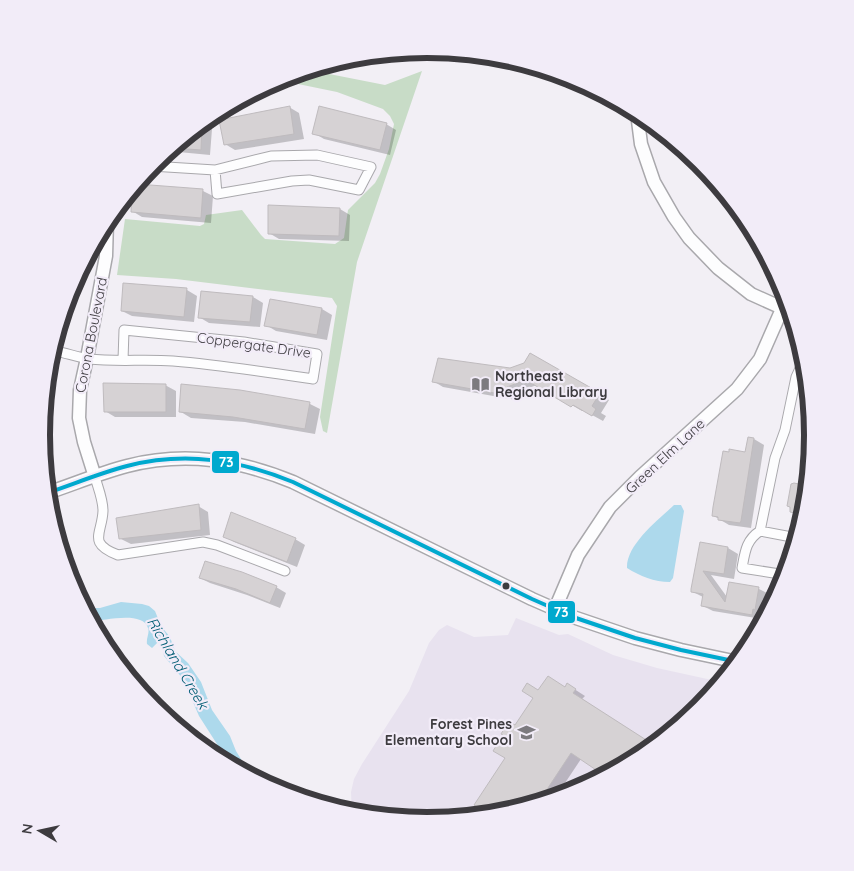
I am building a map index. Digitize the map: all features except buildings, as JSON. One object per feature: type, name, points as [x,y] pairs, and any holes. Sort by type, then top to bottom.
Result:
[{"type":"street","points":[[638,124],[641,144],[654,182],[688,238],[718,268],[750,294],[782,308]]},
{"type":"street","points":[[162,167],[215,170],[271,156],[317,155],[371,167],[359,190],[309,180],[292,181],[217,194],[215,170]]},
{"type":"street","name":"Corona Boulevard","points":[[95,477],[79,418],[80,390],[106,256],[106,238]]},
{"type":"street","name":"Green Elm Lane","points":[[555,609],[578,555],[610,507],[640,477],[737,389],[760,358],[784,314]]},
{"type":"street","name":"Coppergate Drive","points":[[60,352],[87,358],[123,360],[171,361],[313,379],[318,354],[236,341],[124,330],[123,360]]},
{"type":"street","points":[[760,531],[775,458],[785,430],[799,371]]},
{"type":"street","points":[[54,491],[128,466],[164,460],[189,459],[236,463],[293,482],[555,609],[635,638],[729,660]]},
{"type":"street","points":[[95,477],[103,506],[98,534],[101,544],[108,551],[118,555],[203,542],[217,544],[285,571]]},
{"type":"street","points":[[777,574],[742,568],[746,545],[752,536],[760,531],[790,537]]},
{"type":"shaded area","name":"Forest Pines Elementary School","points":[[516,618],[559,635],[568,634],[613,655],[657,668],[713,680],[676,719],[636,749],[594,774],[525,800],[452,812],[402,812],[352,805],[351,792],[354,779],[409,691],[429,643],[439,630],[447,625],[474,637],[508,635]]},
{"type":"green space","points":[[422,71],[357,262],[327,433],[323,431],[320,417],[337,306],[332,298],[176,279],[117,275],[125,219],[200,226],[204,224],[206,215],[242,210],[265,239],[335,244],[344,238],[348,210],[375,183],[380,174],[389,149],[394,124],[390,116],[383,109],[337,92],[298,84],[288,85],[324,73],[385,85]]},
{"type":"water","points":[[674,505],[681,505],[684,511],[673,578],[670,582],[653,580],[627,568],[628,559],[637,542]]},
{"type":"water","name":"Richland Creek","points":[[121,602],[142,604],[149,606],[155,611],[161,626],[170,637],[175,651],[188,663],[201,682],[212,710],[230,736],[245,766],[222,751],[199,716],[183,679],[164,656],[162,644],[158,642],[152,648],[147,644],[148,628],[145,623],[139,619],[131,618],[99,620],[92,608],[100,608]]},
{"type":"transit line","name":"73","points":[[54,491],[97,475],[149,461],[170,459],[212,460],[253,468],[293,482],[532,599],[573,617],[635,638],[729,660]]},
{"type":"place","name":"Northeast Regional Library","points":[[481,384]]},
{"type":"place","name":"Forest Pines Elementary School","points":[[526,732]]}]
